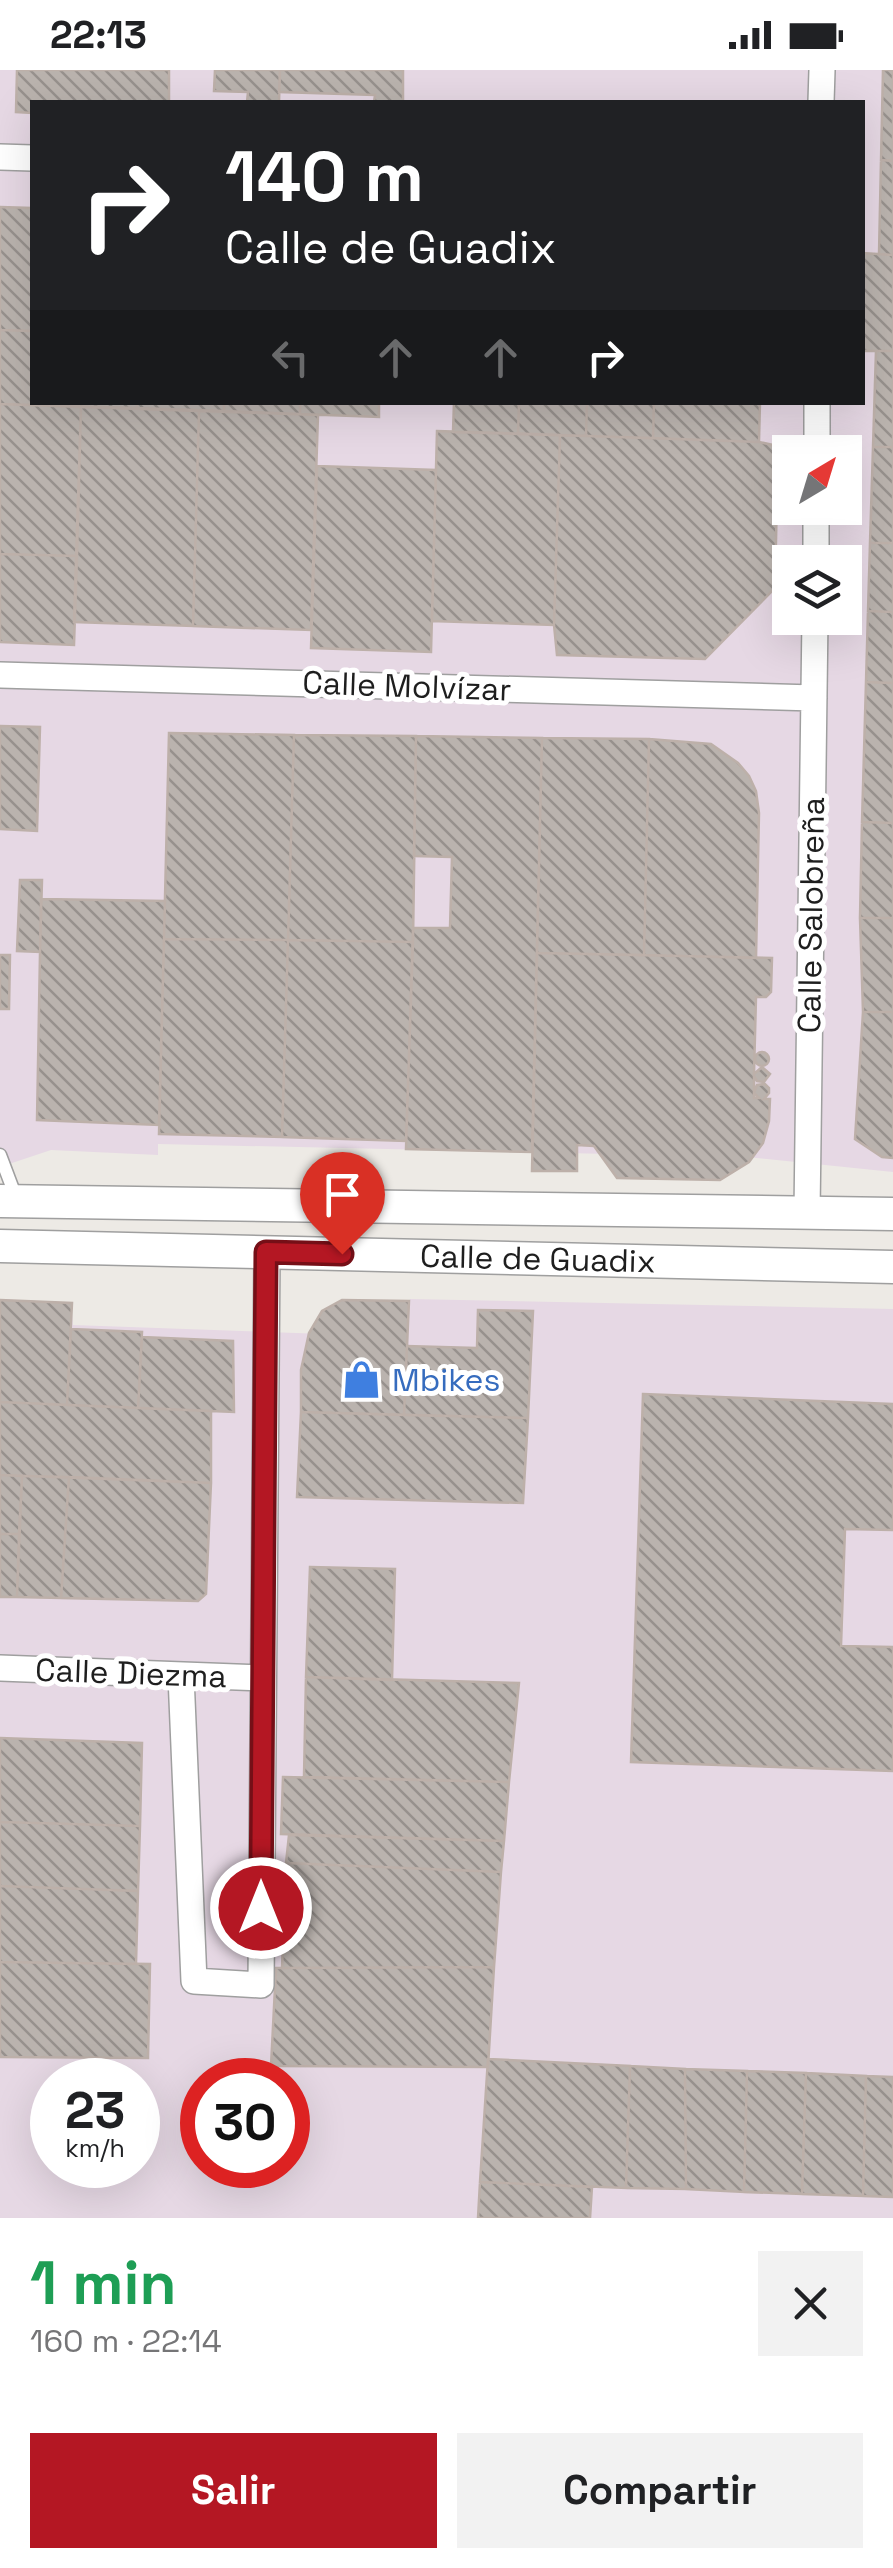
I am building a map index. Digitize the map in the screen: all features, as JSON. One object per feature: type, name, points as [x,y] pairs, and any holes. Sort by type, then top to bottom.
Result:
[{"type":"street","points":[[821,100],[822,70]]},
{"type":"street","points":[[0,157],[30,158]]},
{"type":"street","points":[[817,405],[817,435]]},
{"type":"street","name":"Calle Salobreña","points":[[807,1212],[815,635]]},
{"type":"street","name":"Calle Molvízar","points":[[0,675],[814,698]]},
{"type":"street","name":"Calle de Guadix","points":[[9,1201],[893,1214]]},
{"type":"street","name":"Calle de Guadix","points":[[0,1246],[893,1267]]},
{"type":"street","points":[[181,1676],[194,1981],[261,1985],[266,1252]]},
{"type":"street","name":"Calle Diezma","points":[[0,1668],[261,1678]]},
{"type":"lane","points":[[0,1155],[9,1201]]},
{"type":"shaded area","points":[[0,70],[893,70],[893,1172],[747,1157],[158,1144],[158,1155],[51,1150],[0,1167]]},
{"type":"shaded area","points":[[0,1299],[71,1303],[73,1325],[407,1337],[410,1299],[893,1309],[893,2218],[0,2218]]},
{"type":"building","points":[[17,70],[169,70],[169,100],[30,100],[30,113],[16,112]]},
{"type":"building","points":[[215,70],[280,70],[279,100],[247,100],[248,92],[214,91]]},
{"type":"building","points":[[280,70],[403,70],[403,100],[374,100],[375,95],[279,92]]},
{"type":"building","points":[[883,70],[893,70],[893,161],[881,160]]},
{"type":"building","points":[[881,160],[893,161],[893,255],[879,254]]},
{"type":"building","points":[[0,207],[30,208],[30,331],[0,330]]},
{"type":"building","points":[[865,253],[893,255],[893,351],[865,351]]},
{"type":"building","points":[[0,330],[30,331],[30,405],[0,404]]},
{"type":"building","points":[[876,351],[893,351],[893,447],[873,447]]},
{"type":"building","points":[[0,404],[81,407],[77,556],[0,554]]},
{"type":"building","points":[[34,405],[137,405],[137,408]]},
{"type":"building","points":[[224,405],[224,411],[137,408]]},
{"type":"building","points":[[224,405],[300,405],[300,414],[224,411]]},
{"type":"building","points":[[300,405],[379,405],[379,417],[300,414]]},
{"type":"building","points":[[454,405],[519,405],[518,434],[453,432]]},
{"type":"building","points":[[519,405],[587,405],[586,436],[518,434]]},
{"type":"building","points":[[587,405],[654,405],[653,438],[586,436]]},
{"type":"building","points":[[654,405],[760,405],[759,442],[653,438]]},
{"type":"building","points":[[81,407],[199,411],[193,626],[74,622]]},
{"type":"building","points":[[199,411],[318,415],[311,630],[193,626]]},
{"type":"building","points":[[437,431],[560,435],[554,625],[432,621]]},
{"type":"building","points":[[560,435],[772,445],[772,525],[776,525],[776,545],[772,545],[772,591],[705,659],[557,655],[554,625]]},
{"type":"building","points":[[873,447],[893,447],[893,543],[870,543]]},
{"type":"building","points":[[317,466],[436,470],[431,652],[311,648]]},
{"type":"building","points":[[870,543],[893,543],[893,612],[868,611]]},
{"type":"building","points":[[0,554],[77,556],[74,645],[0,642]]},
{"type":"building","points":[[868,611],[893,612],[893,683],[866,682]]},
{"type":"building","points":[[866,682],[893,683],[893,823],[862,822]]},
{"type":"building","points":[[0,726],[40,727],[37,831],[0,829]]},
{"type":"building","points":[[169,733],[294,735],[288,940],[164,939]]},
{"type":"building","points":[[294,735],[416,736],[413,942],[288,940]]},
{"type":"building","points":[[416,736],[542,738],[532,1152],[406,1149],[413,928],[450,928],[452,857],[414,856]]},
{"type":"building","points":[[542,738],[649,739],[644,955],[537,953]]},
{"type":"building","points":[[649,739],[711,744],[749,776],[759,813],[756,958],[644,955]]},
{"type":"building","points":[[862,822],[893,823],[893,918],[860,918]]},
{"type":"building","points":[[20,880],[42,880],[40,952],[17,951]]},
{"type":"building","points":[[41,899],[165,901],[159,1125],[37,1120]]},
{"type":"building","points":[[860,918],[893,918],[893,1012],[863,1012]]},
{"type":"building","points":[[164,939],[288,940],[282,1137],[159,1134]]},
{"type":"building","points":[[288,940],[413,942],[406,1141],[282,1137]]},
{"type":"building","points":[[537,953],[772,958],[771,992],[766,997],[756,997],[754,1074],[762,1067],[770,1074],[764,1082],[754,1076],[754,1093],[757,1085],[769,1088],[764,1099],[770,1099],[769,1121],[763,1143],[749,1162],[720,1180],[617,1178],[594,1146],[577,1145],[577,1171],[532,1171]]},
{"type":"building","points":[[0,955],[10,955],[9,1009],[0,1009]]},
{"type":"building","points":[[863,1012],[893,1012],[893,1158],[882,1157],[855,1139]]},
{"type":"building","points":[[762,1052],[769,1059],[762,1066],[755,1059]]},
{"type":"building","points":[[0,1300],[72,1303],[67,1405],[0,1402]]},
{"type":"building","points":[[342,1300],[409,1301],[404,1415],[301,1412],[301,1370],[309,1333],[322,1311]]},
{"type":"building","points":[[478,1310],[533,1311],[528,1418],[404,1415],[407,1346],[477,1348]]},
{"type":"building","points":[[71,1329],[142,1332],[138,1408],[67,1405]]},
{"type":"building","points":[[142,1337],[233,1341],[234,1412],[138,1408]]},
{"type":"building","points":[[643,1394],[893,1404],[893,1530],[845,1529],[841,1646],[893,1647],[893,1771],[631,1762]]},
{"type":"building","points":[[0,1402],[211,1411],[211,1483],[0,1475]]},
{"type":"building","points":[[301,1412],[528,1418],[523,1503],[297,1497]]},
{"type":"building","points":[[0,1475],[22,1476],[19,1534],[0,1534]]},
{"type":"building","points":[[22,1476],[69,1477],[61,1598],[17,1597]]},
{"type":"building","points":[[69,1477],[211,1483],[206,1594],[198,1601],[61,1598]]},
{"type":"building","points":[[0,1534],[19,1534],[17,1597],[0,1597]]},
{"type":"building","points":[[310,1567],[395,1569],[392,1680],[306,1677]]},
{"type":"building","points":[[306,1677],[519,1683],[509,1782],[304,1777]]},
{"type":"building","points":[[0,1738],[142,1743],[140,1826],[0,1822]]},
{"type":"building","points":[[283,1777],[509,1782],[504,1841],[281,1834]]},
{"type":"building","points":[[0,1822],[140,1826],[138,1891],[0,1886]]},
{"type":"building","points":[[289,1835],[504,1841],[501,1872],[286,1863]]},
{"type":"building","points":[[286,1863],[501,1872],[494,1967],[282,1968]]},
{"type":"building","points":[[0,1886],[138,1891],[136,1964],[0,1962]]},
{"type":"building","points":[[0,1962],[150,1964],[148,2058],[0,2057]]},
{"type":"building","points":[[494,1967],[488,2067],[310,2066],[310,2058],[271,2058],[276,1968]]},
{"type":"building","points":[[488,2059],[630,2066],[626,2188],[480,2182]]},
{"type":"building","points":[[630,2066],[685,2069],[686,2189],[626,2188]]},
{"type":"building","points":[[685,2069],[747,2071],[744,2192],[686,2189]]},
{"type":"building","points":[[747,2071],[806,2073],[802,2194],[744,2192]]},
{"type":"building","points":[[806,2073],[866,2076],[863,2196],[802,2194]]},
{"type":"building","points":[[866,2076],[893,2077],[893,2197],[863,2196]]},
{"type":"building","points":[[480,2182],[592,2187],[590,2218],[478,2218]]},
{"type":"place","name":"Mbikes","points":[[362,1380]]},
{"type":"route","points":[[261,1908],[266,1252],[342,1254]]}]
